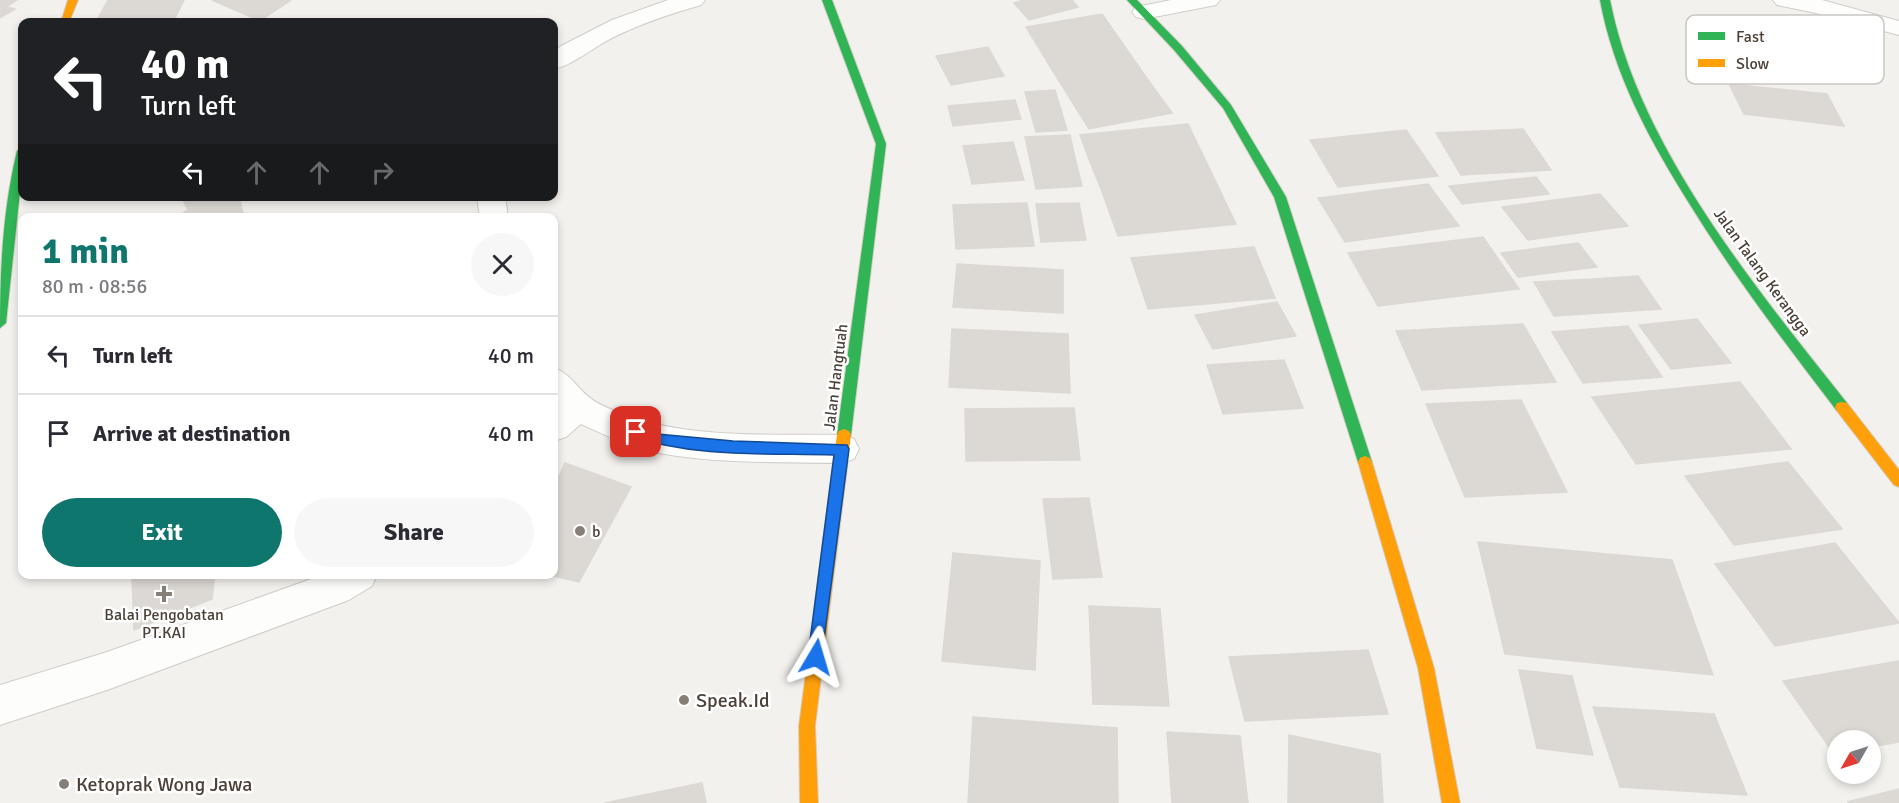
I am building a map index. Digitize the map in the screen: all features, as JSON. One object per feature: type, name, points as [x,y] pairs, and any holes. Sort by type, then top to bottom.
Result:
[{"type":"street","points":[[66,18],[73,0]]},
{"type":"street","points":[[558,60],[571,50],[646,14],[693,0]]},
{"type":"street","name":"Jalan Hangtuah","points":[[809,803],[807,726],[881,144],[827,0]]},
{"type":"street","points":[[1138,6],[1208,0]]},
{"type":"street","name":"Jalan Talang Kerangga","points":[[1605,0],[1614,49],[1630,90],[1677,176],[1722,248],[1899,482]]},
{"type":"street","points":[[1785,0],[1851,15]]},
{"type":"street","points":[[1138,6],[1227,107],[1280,197],[1375,492],[1426,668],[1451,803]]},
{"type":"street","points":[[1884,24],[1899,28]]},
{"type":"street","points":[[0,323],[18,169]]},
{"type":"street","points":[[558,393],[566,417],[615,425],[657,439],[733,447],[842,449]]},
{"type":"street","points":[[1873,447],[1890,449]]},
{"type":"street","points":[[0,705],[107,671],[336,588],[351,579]]},
{"type":"building","points":[[0,0],[17,0],[6,7],[15,9],[0,18]]},
{"type":"building","points":[[108,0],[184,0],[175,18],[98,18]]},
{"type":"building","points":[[212,0],[291,0],[264,18],[253,18]]},
{"type":"building","points":[[1024,0],[1072,0],[1078,7],[1029,20],[1014,3]]},
{"type":"building","points":[[1102,14],[1130,54],[1051,68],[1026,27]]},
{"type":"building","points":[[988,47],[1004,76],[951,85],[936,56]]},
{"type":"building","points":[[1130,54],[1146,77],[1066,92],[1051,68]]},
{"type":"building","points":[[1146,77],[1172,113],[1089,129],[1066,92]]},
{"type":"building","points":[[1729,84],[1827,94],[1844,126],[1744,114]]},
{"type":"building","points":[[1055,90],[1067,130],[1036,132],[1025,92]]},
{"type":"building","points":[[1015,100],[1021,119],[953,126],[948,106]]},
{"type":"building","points":[[1188,124],[1201,151],[1090,162],[1080,135]]},
{"type":"building","points":[[1523,129],[1551,170],[1461,175],[1436,133]]},
{"type":"building","points":[[1406,130],[1438,176],[1338,187],[1310,140]]},
{"type":"building","points":[[1070,135],[1075,158],[1030,160],[1025,137]]},
{"type":"building","points":[[1013,142],[1024,180],[972,184],[963,146]]},
{"type":"building","points":[[1201,151],[1214,178],[1101,189],[1090,162]]},
{"type":"building","points":[[1075,158],[1082,186],[1036,189],[1030,160]]},
{"type":"building","points":[[1536,177],[1549,194],[1462,204],[1449,186]]},
{"type":"building","points":[[1214,178],[1236,224],[1118,236],[1101,189]]},
{"type":"building","points":[[1428,184],[1459,226],[1345,242],[1318,198]]},
{"type":"building","points":[[1600,194],[1628,226],[1528,240],[1502,207]]},
{"type":"building","points":[[184,201],[240,201],[243,213],[183,213],[188,210]]},
{"type":"building","points":[[1027,203],[1034,246],[956,249],[953,205]]},
{"type":"building","points":[[1079,203],[1086,240],[1041,242],[1036,204]]},
{"type":"building","points":[[1483,237],[1519,289],[1378,306],[1348,253]]},
{"type":"building","points":[[1578,243],[1597,267],[1518,277],[1501,253]]},
{"type":"building","points":[[1254,247],[1275,298],[1148,309],[1131,258]]},
{"type":"building","points":[[957,264],[1063,270],[1063,313],[953,307]]},
{"type":"building","points":[[1638,276],[1661,309],[1615,312],[1594,279]]},
{"type":"building","points":[[1594,279],[1615,312],[1554,316],[1534,282]]},
{"type":"building","points":[[1277,302],[1296,336],[1213,349],[1195,315]]},
{"type":"building","points":[[1697,319],[1731,363],[1671,369],[1639,325]]},
{"type":"building","points":[[1523,324],[1556,382],[1422,390],[1396,331]]},
{"type":"building","points":[[1628,326],[1662,377],[1583,383],[1552,332]]},
{"type":"building","points":[[952,329],[1068,334],[1070,393],[949,387]]},
{"type":"building","points":[[1284,360],[1303,408],[1223,414],[1207,365]]},
{"type":"building","points":[[1740,382],[1791,449],[1696,458],[1650,391]]},
{"type":"building","points":[[1650,391],[1696,458],[1636,464],[1592,397]]},
{"type":"building","points":[[1521,400],[1567,492],[1465,497],[1426,404]]},
{"type":"building","points":[[1074,408],[1080,460],[966,461],[965,409]]},
{"type":"building","points":[[1788,462],[1842,529],[1734,545],[1685,476]]},
{"type":"building","name":"b","points":[[565,463],[631,487],[579,582],[558,577],[558,478]]},
{"type":"building","points":[[1089,498],[1102,577],[1053,579],[1043,499]]},
{"type":"building","points":[[1478,542],[1672,560],[1713,675],[1505,654]]},
{"type":"building","points":[[1835,543],[1899,623],[1775,646],[1715,564]]},
{"type":"building","points":[[953,553],[1040,561],[1035,670],[942,661]]},
{"type":"building","points":[[132,579],[214,579],[212,599],[134,630]]},
{"type":"building","points":[[1089,606],[1160,609],[1169,706],[1093,704]]},
{"type":"building","points":[[1368,650],[1388,714],[1245,721],[1229,657]]},
{"type":"building","points":[[1899,661],[1899,742],[1881,745],[1881,730],[1827,730],[1827,744],[1783,681]]},
{"type":"building","points":[[1519,670],[1572,676],[1593,755],[1537,748]]},
{"type":"building","points":[[1593,707],[1714,714],[1747,795],[1620,787]]},
{"type":"building","points":[[973,717],[1117,728],[1118,803],[968,803]]},
{"type":"building","points":[[1167,732],[1240,736],[1248,803],[1172,803]]},
{"type":"building","points":[[1289,735],[1380,754],[1383,803],[1288,803]]},
{"type":"building","points":[[702,783],[706,803],[605,803]]},
{"type":"building","points":[[1899,789],[1899,803],[1847,802]]},
{"type":"traffic: fast","points":[[827,0],[881,144],[844,435]]},
{"type":"traffic: fast","points":[[1132,0],[1178,48],[1227,107],[1280,197],[1365,462]]},
{"type":"traffic: fast","points":[[1605,0],[1625,74],[1646,121],[1671,166],[1741,272],[1842,407]]},
{"type":"traffic: fast","points":[[0,323],[18,168]]},
{"type":"traffic: slow","points":[[66,18],[73,0]]},
{"type":"traffic: slow","points":[[1842,407],[1899,481]]},
{"type":"traffic: slow","points":[[809,803],[807,726],[844,435]]},
{"type":"traffic: slow","points":[[1365,462],[1426,668],[1451,803]]},
{"type":"place","name":"b","points":[[580,531]]},
{"type":"place","name":"Balai Pengobatan PT.KAI","points":[[164,594]]},
{"type":"place","name":"Speak.Id","points":[[684,700]]},
{"type":"place","name":"Ketoprak Wong Jawa","points":[[64,784]]},
{"type":"route","points":[[636,432],[657,439],[733,447],[842,449],[816,657]]}]
